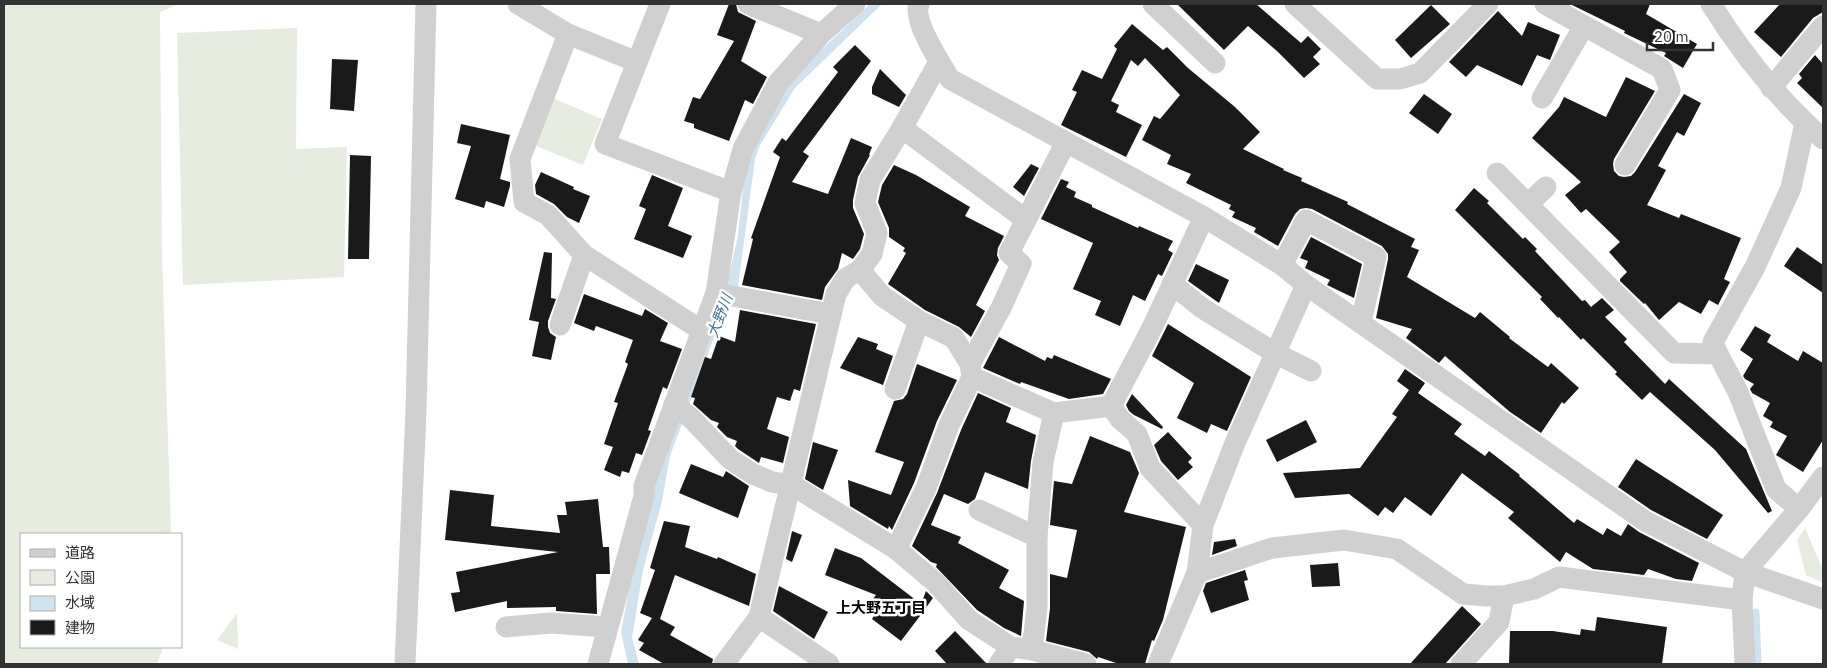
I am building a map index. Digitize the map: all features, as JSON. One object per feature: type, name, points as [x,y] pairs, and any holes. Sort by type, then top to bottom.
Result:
[{"type":"street","points":[[405,664],[416,411],[426,4]]},
{"type":"street","points":[[518,4],[568,34],[637,62]]},
{"type":"street","points":[[660,4],[605,144],[732,192]]},
{"type":"street","points":[[748,4],[820,34]]},
{"type":"street","points":[[598,664],[644,496],[644,486],[716,293],[732,192],[742,149],[778,83],[820,34],[855,4]]},
{"type":"street","points":[[1153,4],[1215,63]]},
{"type":"street","points":[[1295,4],[1377,78],[1400,80],[1420,73],[1488,4]]},
{"type":"street","points":[[1545,4],[1662,69],[1670,90],[1625,165]]},
{"type":"street","points":[[1711,4],[1749,61],[1771,88],[1823,139]]},
{"type":"street","points":[[917,5],[920,21],[939,62],[950,78],[1204,218],[1282,265],[1306,285],[1645,521],[1746,572],[1823,599]]},
{"type":"street","points":[[1542,98],[1584,26]]},
{"type":"street","points":[[1771,88],[1823,26]]},
{"type":"street","points":[[568,34],[520,160],[524,202],[548,215],[584,255],[701,330]]},
{"type":"street","points":[[724,664],[759,617],[836,294],[846,278],[860,270],[872,254],[877,233],[865,203],[870,180],[939,62]]},
{"type":"street","points":[[1799,509],[1776,489],[1738,392],[1713,342],[1755,267],[1791,188],[1805,123]]},
{"type":"street","points":[[902,128],[1025,219]]},
{"type":"street","points":[[896,549],[926,488],[971,370],[1022,264],[1009,253],[1066,142]]},
{"type":"street","points":[[1497,173],[1674,353],[1718,354]]},
{"type":"street","points":[[1528,204],[1546,187]]},
{"type":"street","points":[[1110,406],[1150,332],[1204,218]]},
{"type":"street","points":[[1282,265],[1306,220],[1376,257],[1360,322]]},
{"type":"street","points":[[560,325],[584,255]]},
{"type":"street","points":[[860,270],[882,296],[919,321],[954,338],[971,370],[1054,413],[1110,406]]},
{"type":"street","points":[[1172,284],[1202,308],[1275,353],[1312,371]]},
{"type":"street","points":[[1158,664],[1197,573],[1203,525],[1235,443],[1306,285]]},
{"type":"street","points":[[716,293],[830,314]]},
{"type":"street","points":[[895,389],[919,321]]},
{"type":"street","points":[[674,404],[692,419],[730,459],[751,473],[772,482],[792,485],[896,549],[936,584],[1005,656],[1032,650],[1086,664]]},
{"type":"street","points":[[1110,406],[1120,419],[1137,434],[1150,468],[1203,525]]},
{"type":"street","points":[[1032,650],[1038,608],[1037,537],[1043,462],[1054,413]]},
{"type":"street","points":[[1745,664],[1742,600],[1746,572],[1799,509],[1823,477]]},
{"type":"street","points":[[979,510],[1037,537]]},
{"type":"street","points":[[1197,573],[1272,548],[1344,540],[1397,549],[1463,594],[1504,596],[1534,589],[1559,577],[1742,600]]},
{"type":"street","points":[[1461,664],[1498,622],[1504,596]]},
{"type":"street","points":[[759,617],[822,662]]},
{"type":"street","points":[[506,627],[551,623],[608,628]]},
{"type":"green space","points":[[4,4],[179,4],[160,12],[162,253],[171,533],[20,533],[20,648],[163,648],[157,664],[4,664]]},
{"type":"green space","points":[[297,28],[296,149],[347,147],[344,277],[183,285],[177,33]]},
{"type":"green space","points":[[550,97],[602,119],[583,165],[531,144]]},
{"type":"green space","points":[[1805,528],[1823,570],[1823,583],[1806,575],[1797,540]]},
{"type":"green space","points":[[237,613],[238,649],[217,640]]},
{"type":"water","name":"大野川","points":[[870,4],[882,4],[795,88],[760,145],[755,159],[737,294],[715,335],[670,456],[662,501],[643,570],[632,638],[639,664],[628,664],[621,632],[631,579],[664,449],[726,289],[738,235],[744,178],[752,141],[789,80]]},
{"type":"building","points":[[729,4],[736,4],[738,12],[756,21],[741,61],[767,77],[753,104],[745,100],[729,141],[694,128],[694,124],[684,121],[693,97],[700,99],[734,41],[717,35]]},
{"type":"building","points":[[1177,4],[1256,4],[1301,43],[1308,36],[1321,49],[1313,57],[1320,64],[1304,78],[1248,26],[1224,50]]},
{"type":"building","points":[[1570,4],[1650,4],[1646,14],[1697,44],[1683,68],[1664,56],[1666,53]]},
{"type":"building","points":[[1780,4],[1823,4],[1823,12],[1813,18],[1781,57],[1754,32]]},
{"type":"building","points":[[1431,5],[1450,24],[1411,58],[1395,40]]},
{"type":"building","points":[[1498,11],[1522,36],[1528,22],[1560,35],[1550,60],[1537,55],[1522,86],[1477,65],[1466,77],[1449,62]]},
{"type":"building","points":[[1132,24],[1163,50],[1167,47],[1188,68],[1235,107],[1260,132],[1243,149],[1302,178],[1301,181],[1348,202],[1347,204],[1415,239],[1411,247],[1419,250],[1407,277],[1475,318],[1480,312],[1509,338],[1548,367],[1551,363],[1579,388],[1564,404],[1562,402],[1541,433],[1510,412],[1445,356],[1439,363],[1406,338],[1412,329],[1376,318],[1388,259],[1388,254],[1382,246],[1312,209],[1306,208],[1300,209],[1295,214],[1278,246],[1254,232],[1256,228],[1232,217],[1235,212],[1229,209],[1231,205],[1186,183],[1191,174],[1167,164],[1171,155],[1142,140],[1154,116],[1160,119],[1180,95],[1145,58],[1138,66],[1131,60],[1111,101],[1119,105],[1116,112],[1142,125],[1126,157],[1061,125],[1077,92],[1072,90],[1082,70],[1102,79],[1117,49],[1114,46]]},
{"type":"building","points":[[855,45],[871,61],[803,152],[809,156],[792,182],[828,194],[851,138],[872,147],[870,155],[858,177],[853,200],[853,208],[864,234],[860,249],[853,259],[842,253],[838,269],[825,287],[822,300],[742,285],[753,239],[751,238],[780,157],[773,152],[782,138],[786,141],[838,72],[833,67]]},
{"type":"building","points":[[1815,55],[1823,64],[1823,108],[1797,83],[1802,78],[1799,74]]},
{"type":"building","points":[[332,59],[358,60],[354,111],[330,109]]},
{"type":"building","points":[[880,69],[906,95],[899,107],[872,94],[872,87]]},
{"type":"building","points":[[1626,77],[1655,91],[1614,159],[1614,171],[1619,176],[1631,176],[1635,172],[1684,94],[1701,103],[1684,136],[1677,132],[1658,166],[1666,170],[1647,205],[1679,218],[1681,214],[1741,238],[1724,279],[1730,282],[1718,305],[1709,300],[1701,314],[1679,302],[1659,320],[1645,303],[1620,281],[1627,272],[1609,252],[1620,242],[1586,209],[1581,213],[1565,195],[1581,182],[1532,138],[1559,107],[1564,97],[1606,117]]},
{"type":"building","points":[[1424,94],[1452,114],[1438,134],[1409,113]]},
{"type":"building","points":[[461,124],[510,135],[500,179],[510,182],[504,207],[486,201],[484,208],[455,199],[471,146],[457,143]]},
{"type":"building","points":[[350,155],[371,156],[369,259],[348,259]]},
{"type":"building","points":[[1031,164],[1039,168],[1024,196],[1013,187]]},
{"type":"building","points":[[894,165],[916,175],[970,207],[965,216],[1004,236],[998,248],[997,255],[999,260],[976,305],[985,311],[971,337],[959,327],[925,310],[888,284],[906,253],[903,251],[905,248],[889,237],[889,228],[878,202],[882,185]]},
{"type":"building","points":[[541,172],[590,196],[579,223],[567,217],[554,204],[536,194],[535,185]]},
{"type":"building","points":[[652,175],[683,188],[668,226],[692,236],[683,258],[634,239],[646,209],[639,206]]},
{"type":"building","points":[[1061,179],[1069,182],[1066,187],[1076,192],[1074,197],[1092,205],[1092,207],[1138,228],[1139,226],[1173,241],[1168,250],[1173,253],[1162,276],[1158,274],[1145,301],[1133,295],[1120,326],[1095,315],[1101,301],[1073,289],[1093,243],[1041,219]]},
{"type":"building","points":[[1474,188],[1489,201],[1487,203],[1523,239],[1525,237],[1537,249],[1535,251],[1582,301],[1585,300],[1591,307],[1602,298],[1614,310],[1605,317],[1627,339],[1624,342],[1665,384],[1669,379],[1746,449],[1772,511],[1768,513],[1715,450],[1650,392],[1642,400],[1615,374],[1617,372],[1583,338],[1581,340],[1558,318],[1540,299],[1542,297],[1455,210]]},
{"type":"building","points":[[1311,237],[1362,264],[1354,298],[1327,285],[1330,280],[1305,268],[1308,261],[1300,258]]},
{"type":"building","points":[[1797,247],[1823,265],[1823,293],[1784,266]]},
{"type":"building","points":[[544,252],[552,253],[551,298],[556,299],[548,321],[550,333],[556,337],[551,360],[532,356],[539,322],[529,320]]},
{"type":"building","points":[[1196,264],[1229,280],[1219,303],[1188,281]]},
{"type":"building","points":[[584,294],[642,316],[645,309],[668,323],[660,341],[682,349],[667,389],[663,387],[648,430],[651,431],[642,455],[636,453],[629,473],[622,471],[620,477],[604,470],[613,447],[604,444],[618,403],[614,402],[628,364],[625,362],[633,340],[596,326],[594,331],[574,323]]},
{"type":"building","points":[[740,310],[816,324],[800,391],[794,389],[790,401],[777,397],[767,429],[789,437],[783,463],[761,457],[759,463],[738,449],[735,446],[737,441],[727,437],[717,427],[719,423],[711,420],[693,404],[695,398],[691,397],[705,357],[711,359],[719,336],[735,342]]},
{"type":"building","points":[[1168,324],[1251,377],[1227,431],[1211,424],[1207,433],[1177,418],[1194,383],[1152,356]]},
{"type":"building","points":[[1755,326],[1771,335],[1767,342],[1798,361],[1803,351],[1823,363],[1823,440],[1803,472],[1776,455],[1787,436],[1770,427],[1773,422],[1763,416],[1770,403],[1752,393],[1750,389],[1754,384],[1743,376],[1753,359],[1740,350]]},
{"type":"building","points":[[858,337],[878,344],[876,349],[893,356],[883,385],[840,368]]},
{"type":"building","points":[[999,337],[1045,361],[1047,357],[1052,359],[1054,355],[1111,379],[1103,394],[1069,399],[1021,382],[1020,384],[983,368]]},
{"type":"building","points":[[917,364],[957,380],[937,421],[914,483],[892,530],[889,526],[888,529],[850,506],[848,480],[891,495],[904,462],[875,452],[894,401],[903,399],[907,394]]},
{"type":"building","points":[[1405,369],[1425,383],[1418,393],[1462,424],[1454,434],[1485,456],[1489,451],[1520,475],[1574,523],[1577,519],[1603,535],[1607,528],[1621,536],[1628,524],[1639,532],[1699,563],[1692,581],[1676,579],[1648,569],[1644,575],[1593,569],[1566,552],[1560,562],[1508,518],[1514,512],[1462,473],[1431,516],[1405,497],[1393,513],[1385,507],[1378,516],[1349,494],[1295,498],[1283,473],[1360,468],[1397,417],[1392,414],[1409,390],[1397,381]]},
{"type":"building","points":[[978,393],[1011,408],[1006,422],[1036,435],[1028,489],[985,472],[975,499],[968,504],[944,494],[931,525],[961,537],[958,543],[1009,570],[999,588],[1024,601],[1021,636],[1004,628],[977,610],[936,567],[937,564],[931,562],[912,546],[937,493],[961,430]]},
{"type":"building","points":[[1132,394],[1163,427],[1162,429],[1129,411],[1126,405]]},
{"type":"building","points":[[1306,420],[1317,442],[1277,462],[1266,440]]},
{"type":"building","points":[[1168,432],[1192,458],[1188,462],[1193,467],[1178,480],[1161,461],[1154,445]]},
{"type":"building","points":[[1090,436],[1130,452],[1139,473],[1124,512],[1186,527],[1163,620],[1154,641],[1152,640],[1145,664],[1119,664],[1098,657],[1097,659],[1089,652],[1046,641],[1050,608],[1050,574],[1067,578],[1077,530],[1050,525],[1054,481],[1072,484]]},
{"type":"building","points":[[813,442],[838,450],[823,490],[805,479]]},
{"type":"building","points":[[1636,459],[1723,515],[1707,539],[1651,510],[1618,487]]},
{"type":"building","points":[[691,464],[723,477],[726,471],[749,486],[738,518],[679,493]]},
{"type":"building","points":[[450,490],[494,495],[491,526],[560,533],[557,515],[567,515],[565,502],[598,499],[603,547],[609,547],[610,574],[596,574],[597,614],[556,611],[556,607],[507,608],[507,601],[455,612],[451,593],[460,592],[456,572],[558,552],[445,540]]},
{"type":"building","points":[[664,521],[690,526],[685,547],[717,559],[718,557],[756,574],[749,606],[675,575],[660,619],[675,627],[670,635],[713,659],[712,664],[664,664],[639,650],[644,643],[638,640],[652,618],[640,613],[655,570],[650,568]]},
{"type":"building","points":[[792,531],[802,535],[792,562],[786,559]]},
{"type":"building","points":[[1235,539],[1237,546],[1212,555],[1214,542]]},
{"type":"building","points":[[835,548],[861,558],[921,604],[926,591],[933,598],[925,609],[923,607],[923,612],[901,641],[872,619],[878,610],[870,603],[876,595],[825,575]]},
{"type":"building","points":[[1338,563],[1340,586],[1312,587],[1310,565]]},
{"type":"building","points":[[1245,570],[1248,580],[1244,581],[1249,600],[1211,613],[1203,591],[1206,583]]},
{"type":"building","points":[[779,586],[828,612],[814,639],[773,611]]},
{"type":"building","points":[[1462,606],[1481,624],[1445,664],[1410,664]]},
{"type":"building","points":[[1597,617],[1667,627],[1662,664],[1509,664],[1510,631],[1553,631],[1580,635],[1581,629],[1595,631]]},
{"type":"building","points":[[955,631],[987,664],[947,664],[935,651]]},
{"type":"waterway","points":[[1756,612],[1758,664]]},
{"type":"district","name":"上大野五丁目","points":[[881,608]]}]
